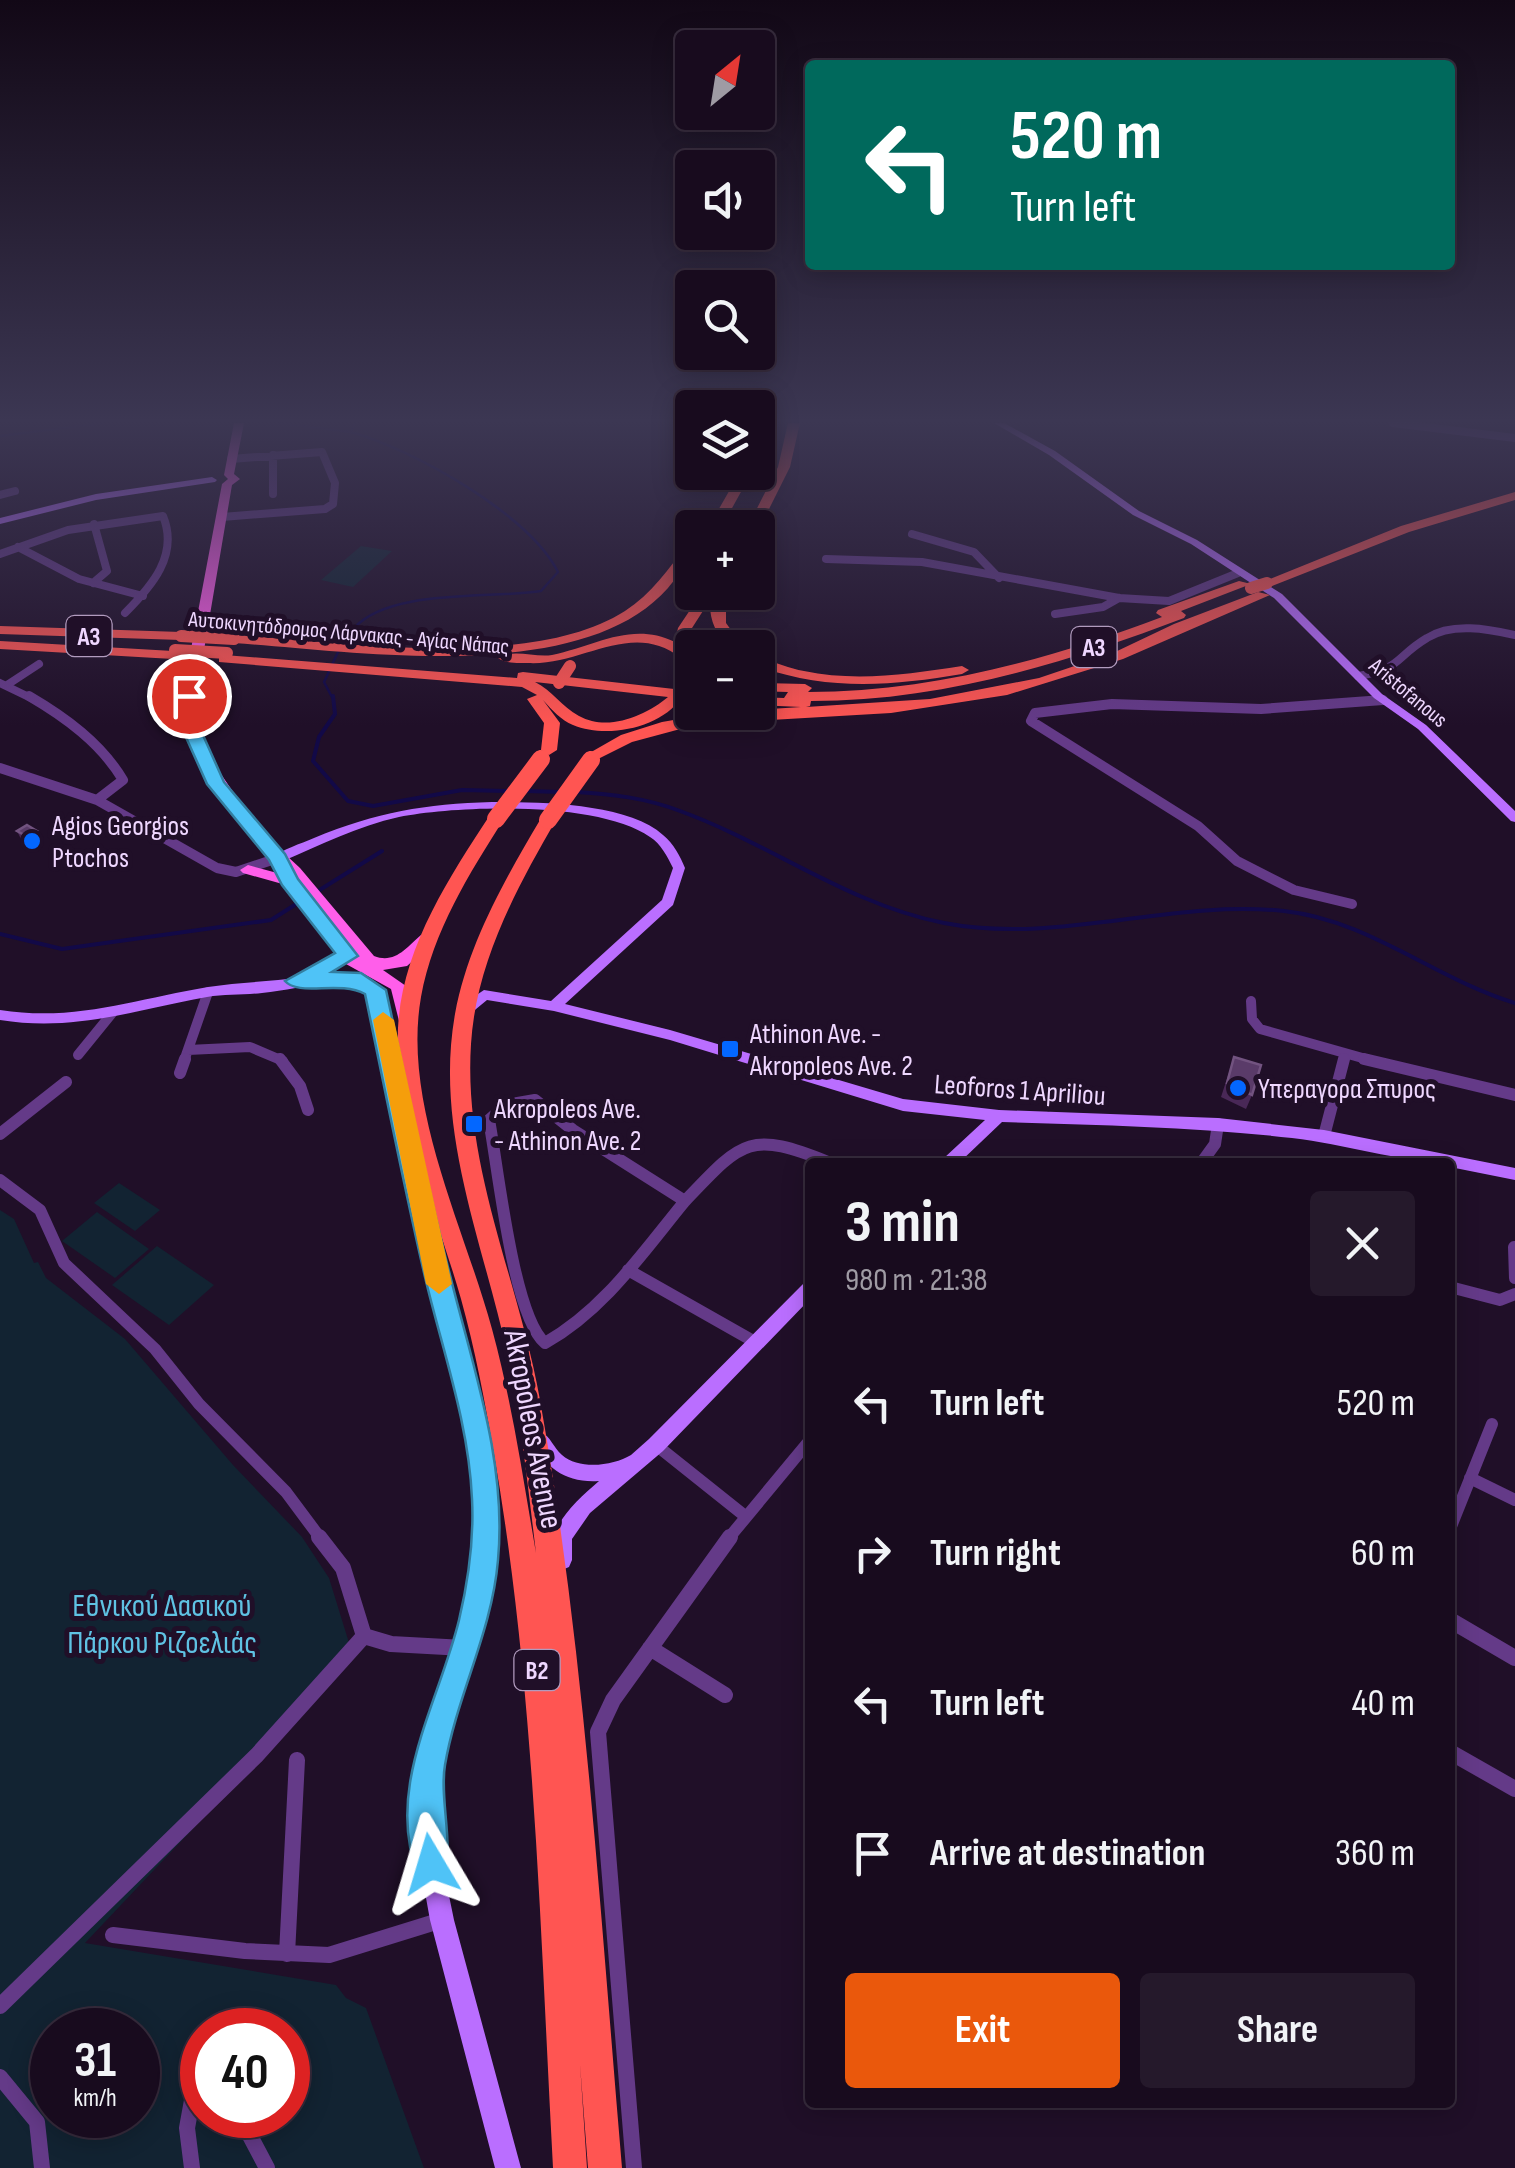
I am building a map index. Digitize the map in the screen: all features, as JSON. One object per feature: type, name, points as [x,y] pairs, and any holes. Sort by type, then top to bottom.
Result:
[{"type":"highway","name":"A3","points":[[775,695],[880,701],[1002,684],[1055,671],[1189,623],[1257,587],[1426,524]]},
{"type":"highway","name":"A3","points":[[1257,587],[1441,524]]},
{"type":"highway","points":[[228,650],[368,646],[508,649],[574,638],[638,608],[675,567]]},
{"type":"highway","points":[[368,646],[532,660],[564,658],[646,620],[675,581]]},
{"type":"highway","points":[[775,665],[820,679],[922,676],[1036,652],[1257,587]]},
{"type":"highway","points":[[775,693],[877,686],[986,671],[1257,587]]},
{"type":"highway","points":[[592,757],[673,722],[938,703],[1062,677],[1189,623]]},
{"type":"highway","points":[[0,637],[177,645],[312,665],[525,684],[548,693],[560,709],[596,724],[632,724],[675,710]]},
{"type":"highway","points":[[612,638],[658,638],[675,647]]},
{"type":"highway","points":[[560,709],[559,684],[585,649]]},
{"type":"highway","name":"Αυτοκινητόδρομος Λάρνακας - Αγίας Νάπας","points":[[228,650],[519,676],[675,679]]},
{"type":"highway","points":[[428,674],[503,686],[539,702],[552,723],[545,754]]},
{"type":"highway","points":[[662,712],[675,697]]},
{"type":"highway","name":"B2","points":[[545,754],[565,727],[560,709]]},
{"type":"highway","points":[[775,709],[844,711]]},
{"type":"highway","name":"B2","points":[[592,757],[608,737],[632,724]]},
{"type":"highway","name":"Akropoleos Avenue","points":[[545,754],[496,819],[430,934],[416,976],[408,1026],[415,1102],[482,1334],[519,1526],[546,1775],[570,2168]]},
{"type":"highway","name":"Akropoleos Avenue","points":[[592,757],[548,820],[504,896],[481,950],[465,1010],[462,1102],[470,1161],[526,1393],[564,1668],[605,2168]]},
{"type":"main road","name":"B2","points":[[221,524],[192,673],[189,724],[216,784],[352,953],[394,982],[408,1026]]},
{"type":"main road","name":"B2","points":[[278,858],[289,881],[309,896]]},
{"type":"main road","points":[[248,870],[289,881]]},
{"type":"main road","name":"B2","points":[[352,953],[376,963],[396,964],[414,955],[430,934]]},
{"type":"street","points":[[0,554],[93,524]]},
{"type":"street","points":[[93,582],[107,571],[107,559],[94,524]]},
{"type":"street","points":[[124,613],[143,596],[163,566],[167,524]]},
{"type":"street","name":"Aristofanous","points":[[1160,524],[1194,542],[1257,587],[1383,700],[1422,727],[1515,818]]},
{"type":"street","points":[[912,534],[974,552],[999,578]]},
{"type":"street","points":[[18,547],[93,582],[143,596]]},
{"type":"street","points":[[826,559],[922,562],[1120,598],[1169,601],[1257,587]]},
{"type":"street","points":[[1055,614],[1103,608],[1120,598]]},
{"type":"street","points":[[1358,676],[1387,672],[1404,664],[1425,638],[1443,632],[1500,631],[1515,636]]},
{"type":"street","points":[[38,664],[4,684],[107,754],[123,780],[97,800]]},
{"type":"street","points":[[1352,904],[1294,890],[1238,862],[1198,826],[1031,721],[1035,712],[1048,709],[1284,709],[1383,700]]},
{"type":"street","points":[[0,768],[97,800],[218,868],[248,870],[356,826],[421,810],[495,808],[598,814],[652,832],[672,851],[679,868],[668,902],[554,1006]]},
{"type":"street","name":"Leoforos 1 Apriliou","points":[[481,950],[486,982],[496,990],[532,1002]]},
{"type":"street","points":[[295,981],[352,953]]},
{"type":"street","points":[[0,1015],[53,1019],[295,981],[354,978],[375,990],[420,1201],[473,1415],[486,1499],[480,1595],[439,1722],[424,1800],[426,1837],[442,1920],[508,2168]]},
{"type":"street","points":[[180,1073],[208,992]]},
{"type":"street","name":"Leoforos 1 Apriliou","points":[[465,1010],[484,995],[554,1006],[903,1105],[999,1116],[1218,1124],[1324,1136],[1435,1158]]},
{"type":"street","points":[[1251,1001],[1252,1020],[1260,1029],[1345,1055],[1515,1095]]},
{"type":"street","points":[[78,1055],[113,1012]]},
{"type":"street","points":[[188,1050],[254,1046],[276,1054],[298,1076],[308,1110]]},
{"type":"street","points":[[1324,1136],[1345,1055]]},
{"type":"street","points":[[0,1134],[66,1082]]},
{"type":"street","points":[[686,1202],[573,1130],[535,1100],[506,1105],[492,1114],[487,1126],[521,1298],[536,1338],[552,1341],[573,1328],[726,1162],[762,1141],[815,1158]]},
{"type":"street","points":[[954,1158],[999,1116]]},
{"type":"street","points":[[1205,1158],[1215,1144],[1218,1124]]},
{"type":"street","name":"Leoforos 1 Apriliou","points":[[1455,1162],[1515,1174]]},
{"type":"street","points":[[0,1180],[40,1210],[64,1263],[155,1349],[199,1404],[286,1492],[343,1568],[364,1636]]},
{"type":"street","points":[[1514,1247],[1515,1278]]},
{"type":"street","points":[[628,1270],[695,1304],[755,1342]]},
{"type":"street","points":[[1455,1288],[1500,1300],[1515,1294]]},
{"type":"street","points":[[564,1668],[567,1618],[562,1536],[583,1507],[656,1445],[805,1293]]},
{"type":"street","points":[[526,1393],[542,1443],[558,1464],[569,1471],[600,1475],[632,1464]]},
{"type":"street","points":[[1455,1516],[1492,1424]]},
{"type":"street","points":[[656,1445],[745,1516]]},
{"type":"street","points":[[634,2168],[598,1732],[613,1700],[745,1516],[805,1446]]},
{"type":"street","points":[[1470,1478],[1515,1500]]},
{"type":"street","points":[[1455,1623],[1515,1658]]},
{"type":"street","points":[[364,1636],[390,1644],[465,1648]]},
{"type":"street","points":[[0,2006],[257,1755],[364,1636]]},
{"type":"street","points":[[650,1648],[725,1695]]},
{"type":"street","points":[[1455,1755],[1515,1788]]},
{"type":"street","points":[[287,1954],[297,1760]]},
{"type":"street","points":[[113,1935],[329,1955],[442,1920]]},
{"type":"street","points":[[0,2077],[37,2122],[42,2168]]},
{"type":"street","points":[[188,2138],[192,2168]]},
{"type":"street","points":[[251,2138],[267,2168]]},
{"type":"green space","points":[[361,546],[392,551],[353,587],[321,580]]},
{"type":"green space","points":[[119,1183],[160,1210],[135,1231],[94,1203]]},
{"type":"green space","name":"Εθνικού Δασικού Πάρκου Ριζοελιάς","points":[[0,1210],[14,1219],[34,1263],[38,1262],[46,1278],[125,1339],[233,1465],[302,1537],[329,1578],[350,1646],[344,1669],[85,1943],[336,1985],[346,1998],[366,2008],[424,2168],[0,2168]]},
{"type":"green space","points":[[97,1212],[149,1249],[115,1278],[62,1241]]},
{"type":"green space","points":[[157,1246],[214,1285],[169,1325],[112,1285]]},
{"type":"building","points":[[27,825],[37,831],[28,837],[17,831]]},
{"type":"building","points":[[1234,1057],[1261,1065],[1252,1095],[1227,1083]]},
{"type":"waterway","points":[[333,699],[324,682],[349,634],[370,615],[416,601],[541,591],[558,572],[517,524]]},
{"type":"waterway","points":[[333,696],[335,714],[319,737],[313,761],[348,801],[373,806],[462,790],[507,791]]},
{"type":"waterway","points":[[526,791],[562,792]]},
{"type":"waterway","points":[[576,792],[629,797],[680,811],[842,888],[944,923],[1029,929],[1199,911],[1284,911],[1345,926],[1515,1003]]},
{"type":"waterway","points":[[318,891],[382,851]]},
{"type":"waterway","points":[[0,934],[62,949],[271,920],[301,901]]},
{"type":"slow traffic","points":[[383,1020],[439,1284]]},
{"type":"place","name":"Agios Georgios Ptochos","points":[[32,841]]},
{"type":"place","name":"Athinon Ave. - Akropoleos Ave. 2","points":[[730,1049]]},
{"type":"place","name":"Υπεραγορα Σπυρος","points":[[1238,1088]]},
{"type":"place","name":"Akropoleos Ave. - Athinon Ave. 2","points":[[474,1124]]},
{"type":"route","points":[[189,696],[189,724],[216,784],[278,858],[285,876],[348,956],[295,981],[354,978],[375,990],[420,1201],[473,1415],[486,1499],[484,1561],[474,1620],[429,1761],[424,1800],[431,1864]]}]
